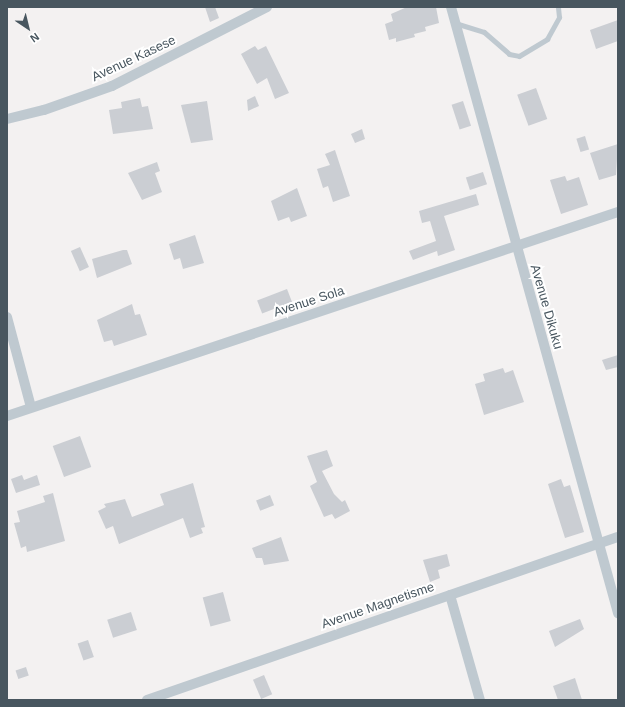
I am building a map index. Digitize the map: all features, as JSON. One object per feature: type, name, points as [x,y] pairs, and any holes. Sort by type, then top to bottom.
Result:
[{"type":"street","name":"Avenue Kasese","points":[[7,119],[44,110],[112,86],[267,7]]},
{"type":"street","name":"Avenue Dikuku","points":[[451,7],[618,613]]},
{"type":"street","name":"Avenue Sola","points":[[7,416],[618,212]]},
{"type":"street","points":[[7,317],[31,407]]},
{"type":"street","name":"Avenue Magnetisme","points":[[147,700],[618,537]]},
{"type":"street","points":[[450,595],[480,700]]},
{"type":"lane","points":[[455,23],[484,32],[509,54],[519,56],[540,47],[547,39],[559,17],[558,7]]},
{"type":"building","points":[[205,7],[215,7],[219,18],[210,22]]},
{"type":"building","points":[[407,7],[436,7],[439,23],[425,27],[426,31],[414,34],[415,37],[396,42],[396,38],[389,40],[385,24],[393,21],[391,14]]},
{"type":"building","points":[[618,20],[618,41],[596,49],[590,30]]},
{"type":"building","points":[[255,46],[258,50],[266,46],[289,93],[275,99],[267,78],[257,84],[241,54]]},
{"type":"building","points":[[536,88],[547,119],[528,126],[517,95]]},
{"type":"building","points":[[255,96],[259,106],[248,111],[247,100]]},
{"type":"building","points":[[140,98],[142,107],[148,106],[153,129],[113,134],[109,110],[122,108],[121,102]]},
{"type":"building","points":[[207,101],[213,140],[191,143],[181,105]]},
{"type":"building","points":[[463,101],[471,126],[460,129],[452,105]]},
{"type":"building","points":[[362,129],[365,139],[355,143],[351,134]]},
{"type":"building","points":[[585,136],[589,149],[580,152],[576,139]]},
{"type":"building","points":[[618,144],[616,175],[599,180],[590,153]]},
{"type":"building","points":[[335,150],[350,196],[333,202],[328,186],[323,188],[317,169],[330,165],[325,154]]},
{"type":"building","points":[[157,162],[160,171],[155,173],[162,192],[142,200],[128,173]]},
{"type":"building","points":[[483,172],[487,184],[470,190],[466,178]]},
{"type":"building","points":[[565,176],[567,181],[579,177],[588,205],[561,214],[550,180]]},
{"type":"building","points":[[297,188],[307,216],[291,222],[289,217],[278,221],[271,201]]},
{"type":"building","points":[[476,194],[479,205],[444,216],[455,250],[438,256],[437,251],[413,260],[409,251],[436,241],[430,221],[422,223],[419,211]]},
{"type":"building","points":[[195,235],[204,263],[183,269],[180,258],[174,260],[169,244]]},
{"type":"building","points":[[80,247],[89,267],[80,271],[71,251]]},
{"type":"building","points":[[127,250],[132,264],[97,278],[92,259]]},
{"type":"building","points":[[287,289],[292,302],[262,314],[257,300]]},
{"type":"building","points":[[132,304],[135,315],[140,314],[147,335],[114,346],[112,340],[104,342],[97,320]]},
{"type":"building","points":[[618,355],[618,367],[606,370],[602,360]]},
{"type":"building","points":[[503,368],[505,373],[513,370],[524,402],[484,415],[475,384],[485,381],[483,374]]},
{"type":"building","points":[[80,436],[91,467],[64,477],[53,446]]},
{"type":"building","points":[[327,450],[333,466],[322,471],[334,494],[342,502],[345,500],[350,511],[335,519],[332,514],[324,517],[310,486],[317,482],[307,456]]},
{"type":"building","points":[[22,475],[24,480],[37,475],[40,485],[16,493],[11,479]]},
{"type":"building","points":[[561,479],[564,487],[570,485],[584,532],[565,538],[548,484]]},
{"type":"building","points":[[193,483],[205,527],[201,528],[203,533],[190,538],[183,518],[119,544],[113,526],[106,529],[98,511],[106,507],[104,504],[125,499],[132,517],[164,505],[160,494]]},
{"type":"building","points":[[53,493],[65,541],[27,552],[26,546],[21,548],[14,523],[20,522],[17,511],[45,502],[43,496]]},
{"type":"building","points":[[270,495],[274,505],[260,511],[256,501]]},
{"type":"building","points":[[281,537],[289,561],[264,565],[262,558],[256,558],[252,548]]},
{"type":"building","points":[[447,554],[450,566],[438,570],[440,578],[430,582],[423,560]]},
{"type":"building","points":[[223,592],[231,621],[210,626],[203,597]]},
{"type":"building","points":[[131,612],[137,630],[113,638],[107,620]]},
{"type":"building","points":[[580,619],[584,629],[555,647],[549,631]]},
{"type":"building","points":[[88,640],[94,657],[83,661],[78,644]]},
{"type":"building","points":[[26,667],[29,676],[18,679],[16,670]]},
{"type":"building","points":[[264,675],[272,694],[261,699],[253,680]]},
{"type":"building","points":[[575,678],[582,700],[558,700],[553,686]]}]
